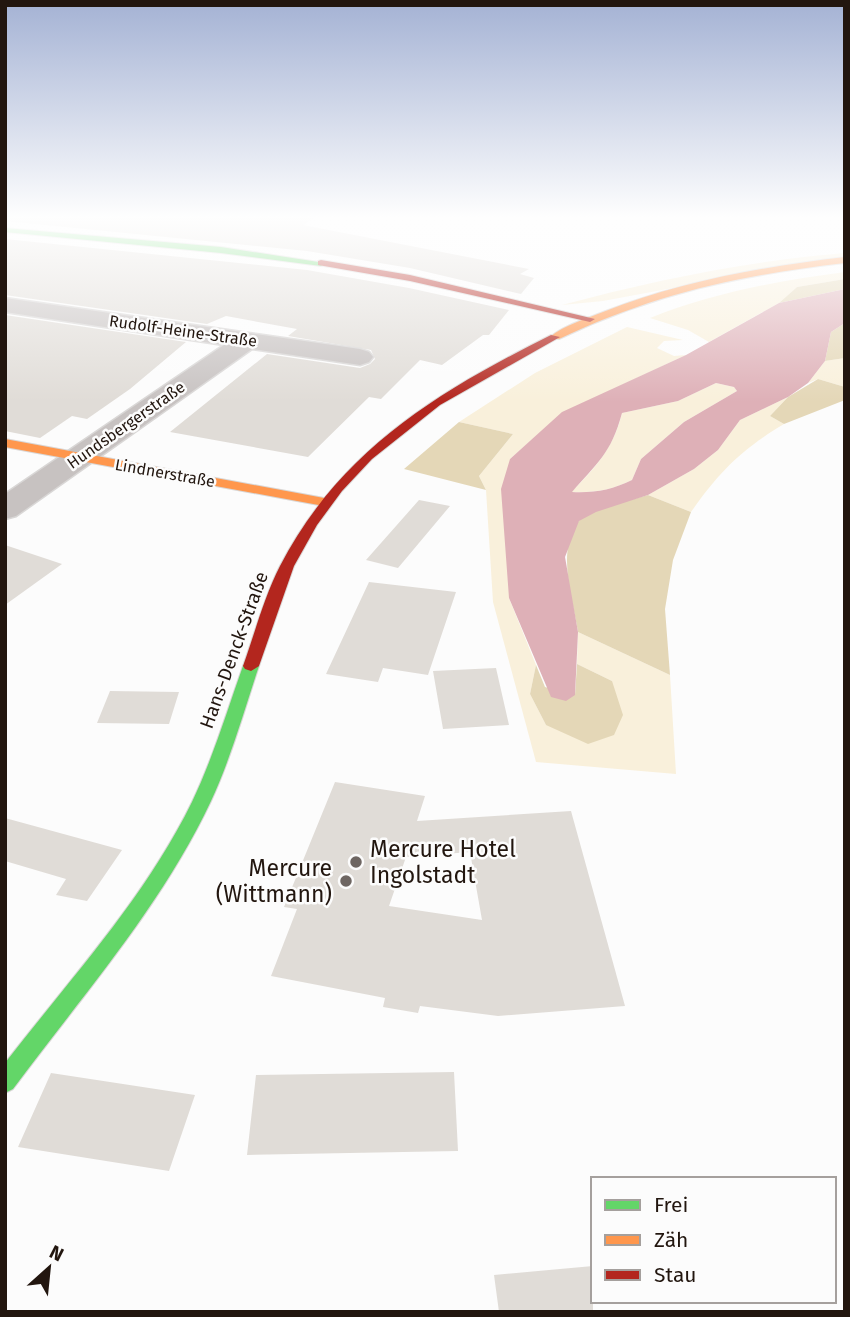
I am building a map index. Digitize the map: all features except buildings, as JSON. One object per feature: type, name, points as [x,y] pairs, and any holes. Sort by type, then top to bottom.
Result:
[{"type":"street","points":[[412,278],[590,319]]},
{"type":"street","name":"Hans-Denck-Straße","points":[[5,1082],[130,920],[199,807],[286,568],[324,502],[349,472],[404,421],[479,376],[590,319],[655,294],[718,278]]},
{"type":"street","name":"Rudolf-Heine-Straße","points":[[5,305],[360,358]]},
{"type":"street","name":"Hundsbergerstraße","points":[[5,509],[246,341]]},
{"type":"street","name":"Lindnerstraße","points":[[5,443],[324,502]]},
{"type":"shaded area","points":[[675,278],[724,278],[603,301],[562,305]]},
{"type":"shaded area","points":[[845,278],[797,287],[779,303],[709,342],[688,330],[650,318],[697,302],[795,279]]},
{"type":"shaded area","points":[[845,279],[845,289],[779,303],[797,287]]},
{"type":"shaded area","points":[[845,289],[845,323],[831,332],[825,361],[808,383],[788,397],[740,420],[718,450],[694,469],[648,495],[596,512],[579,521],[565,557],[578,632],[575,695],[566,701],[551,697],[509,598],[501,489],[510,459],[562,412],[686,355],[779,303]],"holes":[[[716,383],[734,387],[737,391],[684,422],[641,459],[632,480],[603,490],[572,492],[608,448],[622,413],[678,401]]]},
{"type":"shaded area","points":[[845,323],[845,358],[825,361],[831,332]]},
{"type":"shaded area","points":[[627,327],[683,340],[664,341],[657,348],[674,356],[686,355],[562,413],[510,459],[509,598],[536,665],[530,694],[546,725],[612,681],[577,664],[578,632],[670,675],[676,774],[536,762],[493,602],[486,490],[479,476],[513,434],[459,422],[535,373]]},
{"type":"shaded area","points":[[845,358],[845,387],[818,379],[808,383],[825,361]]},
{"type":"shaded area","points":[[818,379],[845,387],[845,400],[784,424],[770,416],[788,397]]},
{"type":"shaded area","points":[[716,383],[734,387],[737,391],[684,422],[641,459],[632,480],[603,490],[571,492],[602,457],[614,436],[622,413],[678,401]]},
{"type":"shaded area","points":[[788,397],[770,416],[784,424],[732,462],[691,512],[648,495],[694,469],[718,450],[740,420]]},
{"type":"shaded area","points":[[459,422],[513,434],[479,476],[486,490],[404,469]]},
{"type":"shaded area","points":[[648,495],[691,512],[673,560],[665,609],[670,675],[578,632],[568,576],[568,547],[578,522],[600,509]]},
{"type":"shaded area","points":[[577,664],[612,681],[623,715],[614,735],[588,744],[546,725],[530,694],[536,665],[545,687],[575,695]]},
{"type":"traffic: fast","points":[[5,1082],[135,911],[181,840],[215,769],[251,666]]},
{"type":"traffic: slow","points":[[555,337],[626,306],[661,294],[725,278]]},
{"type":"traffic: slow","points":[[5,443],[324,502]]},
{"type":"traffic: jam","points":[[412,278],[590,319]]},
{"type":"traffic: jam","points":[[251,666],[287,566],[337,488],[367,456],[400,428],[436,403],[555,337]]},
{"type":"place","name":"Mercure Hotel Ingolstadt","points":[[356,862]]},
{"type":"place","name":"Mercure (Wittmann)","points":[[346,881]]}]
